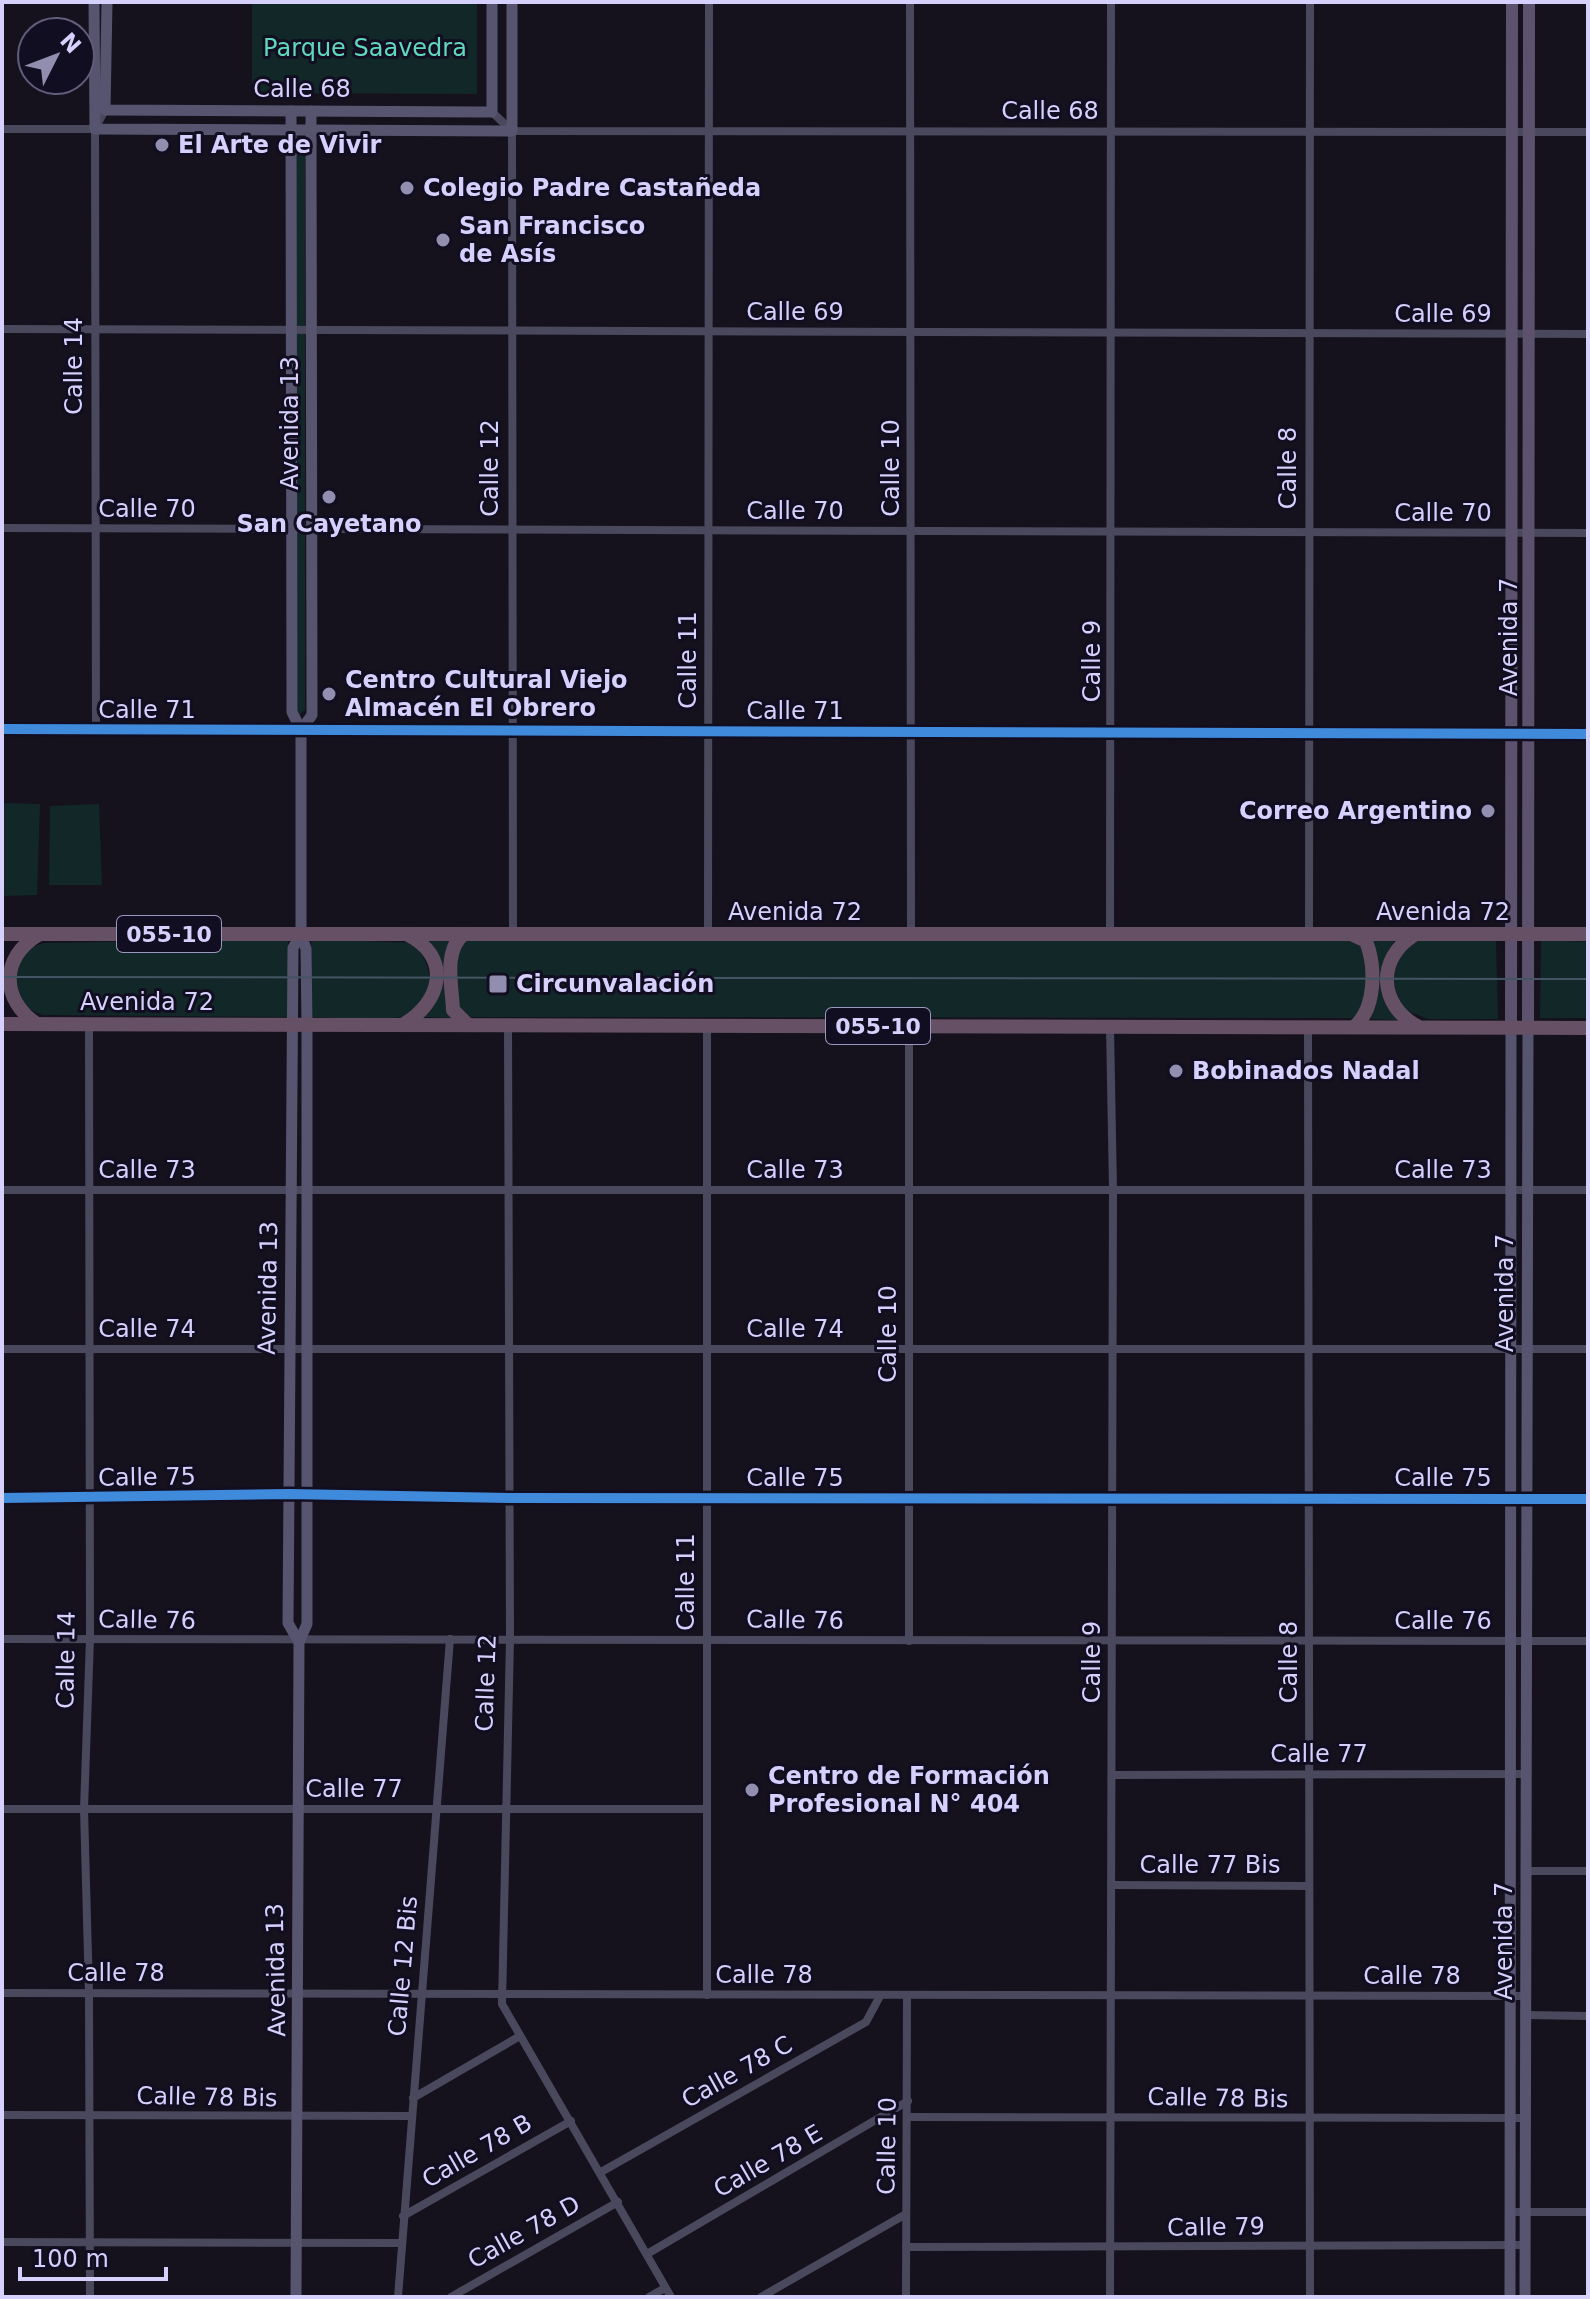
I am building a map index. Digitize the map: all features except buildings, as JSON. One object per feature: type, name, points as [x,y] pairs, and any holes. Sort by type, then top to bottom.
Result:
[{"type":"highway","points":[[402,1025],[424,1011],[431,1001],[437,978],[430,953],[405,933]]},
{"type":"highway","name":"Avenida 72","points":[[2,934],[1588,934]]},
{"type":"highway","points":[[464,934],[455,941],[451,951],[453,1010],[468,1025]]},
{"type":"highway","points":[[1352,934],[1366,941],[1370,966],[1370,1008],[1365,1018],[1354,1027]]},
{"type":"highway","points":[[1414,934],[1395,951],[1386,979],[1395,1008],[1419,1027]]},
{"type":"highway","points":[[37,1024],[15,1004],[8,977],[15,953],[38,935]]},
{"type":"highway","name":"Avenida 72","points":[[2,1024],[1588,1028]]},
{"type":"main road","name":"Calle 14","points":[[94,2],[95,129]]},
{"type":"main road","points":[[105,110],[107,2]]},
{"type":"main road","points":[[492,2],[492,112]]},
{"type":"main road","name":"Calle 12","points":[[512,2],[512,131]]},
{"type":"main road","name":"Avenida 7","points":[[1510,2297],[1512,2]]},
{"type":"main road","name":"Avenida 7","points":[[1525,2297],[1529,2]]},
{"type":"main road","name":"Calle 68","points":[[105,110],[492,112]]},
{"type":"main road","name":"Avenida 13","points":[[291,111],[292,712],[301,730],[301,934],[293,948],[300,1025],[307,1191],[307,1624],[299,1642],[296,2297]]},
{"type":"main road","name":"Avenida 13","points":[[301,730],[312,715],[311,111]]},
{"type":"main road","name":"Calle 68","points":[[95,129],[512,131]]},
{"type":"main road","name":"Avenida 13","points":[[299,1642],[288,1623],[288,1349],[300,1025]]},
{"type":"street","name":"Calle 11","points":[[708,934],[709,2]]},
{"type":"street","name":"Calle 10","points":[[910,2],[911,934]]},
{"type":"street","name":"Calle 9","points":[[1110,934],[1111,2]]},
{"type":"street","name":"Calle 8","points":[[1309,934],[1310,2]]},
{"type":"street","points":[[95,129],[105,110]]},
{"type":"street","points":[[492,112],[512,131]]},
{"type":"street","name":"Calle 68","points":[[2,129],[95,129]]},
{"type":"street","name":"Calle 14","points":[[95,129],[96,729]]},
{"type":"street","name":"Calle 68","points":[[512,131],[1588,132]]},
{"type":"street","name":"Calle 12","points":[[512,131],[513,934]]},
{"type":"street","name":"Calle 69","points":[[2,329],[1588,334]]},
{"type":"street","name":"Calle 70","points":[[2,528],[1588,533]]},
{"type":"street","name":"Calle 71","points":[[2,729],[1588,734]]},
{"type":"street","name":"Calle 14","points":[[89,1024],[90,1639],[84,1809],[89,1993],[90,2297]]},
{"type":"street","name":"Calle 12","points":[[508,1025],[511,1190],[510,1639],[502,1996],[520,2036],[671,2297]]},
{"type":"street","name":"Calle 11","points":[[707,1026],[707,1995]]},
{"type":"street","name":"Calle 10","points":[[909,1026],[909,1641]]},
{"type":"street","name":"Calle 9","points":[[1110,1027],[1113,1190],[1110,2297]]},
{"type":"street","name":"Calle 8","points":[[1308,1027],[1310,2297]]},
{"type":"street","name":"Calle 73","points":[[2,1190],[1588,1190]]},
{"type":"street","name":"Calle 74","points":[[2,1349],[1588,1349]]},
{"type":"street","name":"Calle 75","points":[[2,1498],[289,1494],[306,1497],[706,1499],[1588,1499]]},
{"type":"street","name":"Calle 76","points":[[2,1639],[299,1642],[450,1639],[1588,1641]]},
{"type":"street","name":"Calle 12 Bis","points":[[398,2297],[450,1639]]},
{"type":"street","name":"Calle 77","points":[[1112,1775],[1526,1774]]},
{"type":"street","name":"Calle 77","points":[[2,1809],[705,1809]]},
{"type":"street","points":[[1526,1871],[1588,1871]]},
{"type":"street","name":"Calle 77 Bis","points":[[1111,1885],[1309,1886]]},
{"type":"street","name":"Calle 78","points":[[2,1993],[1526,1996]]},
{"type":"street","name":"Calle 78 C","points":[[601,2172],[866,2022],[880,1996]]},
{"type":"street","name":"Calle 10","points":[[906,2297],[909,2117],[907,1996]]},
{"type":"street","points":[[1526,2015],[1588,2016]]},
{"type":"street","points":[[413,2098],[520,2036]]},
{"type":"street","name":"Calle 78 E","points":[[647,2254],[908,2101]]},
{"type":"street","name":"Calle 78 Bis","points":[[2,2115],[411,2116]]},
{"type":"street","name":"Calle 78 Bis","points":[[909,2117],[1526,2118]]},
{"type":"street","name":"Calle 78 B","points":[[403,2216],[571,2121]]},
{"type":"street","name":"Calle 78 D","points":[[451,2297],[618,2202]]},
{"type":"street","points":[[1510,2212],[1588,2212]]},
{"type":"street","points":[[761,2297],[906,2214]]},
{"type":"street","points":[[2,2242],[89,2244],[297,2240],[401,2243]]},
{"type":"street","name":"Calle 79","points":[[906,2247],[1525,2245]]},
{"type":"street","points":[[649,2297],[665,2288]]},
{"type":"green space","name":"Parque Saavedra","points":[[252,2],[477,2],[477,94],[252,93]]},
{"type":"green space","points":[[300,140],[305,142],[305,710],[299,715],[296,708],[296,147]]},
{"type":"green space","points":[[2,803],[40,804],[37,895],[2,896]]},
{"type":"green space","points":[[99,804],[102,885],[49,885],[50,806]]},
{"type":"green space","points":[[451,938],[453,1018],[424,1017],[437,999],[443,980],[440,960],[428,939]]},
{"type":"green space","points":[[288,939],[288,1017],[43,1015],[20,999],[13,971],[30,948],[43,943]]},
{"type":"green space","points":[[311,939],[413,943],[429,974],[427,996],[413,1012],[400,1017],[311,1017]]},
{"type":"green space","points":[[1356,939],[1366,949],[1366,1009],[1356,1018],[465,1017],[457,1009],[455,949],[460,941]]},
{"type":"green space","points":[[1422,939],[1496,941],[1498,1019],[1428,1019],[1405,1010],[1396,989],[1395,970],[1404,952]]},
{"type":"green space","points":[[1371,940],[1395,940],[1385,960],[1382,980],[1386,1000],[1397,1020],[1371,1019],[1375,981]]},
{"type":"green space","points":[[1541,940],[1588,942],[1588,1018],[1540,1018]]},
{"type":"tram line","points":[[2,977],[1588,979]]},
{"type":"cycle path","points":[[2,729],[1588,734]]},
{"type":"cycle path","points":[[2,1498],[289,1494],[510,1498],[1588,1499]]},
{"type":"place","name":"El Arte de Vivir","points":[[162,145]]},
{"type":"place","name":"Colegio Padre Castañeda","points":[[407,188]]},
{"type":"place","name":"San Francisco de Asís","points":[[443,240]]},
{"type":"place","name":"San Cayetano","points":[[329,497]]},
{"type":"place","name":"Centro Cultural Viejo Almacén El Obrero","points":[[329,694]]},
{"type":"place","name":"Correo Argentino","points":[[1488,811]]},
{"type":"place","name":"Circunvalación","points":[[498,984]]},
{"type":"place","name":"Bobinados Nadal","points":[[1176,1071]]},
{"type":"place","name":"Centro de Formación Profesional N° 404","points":[[752,1790]]}]
